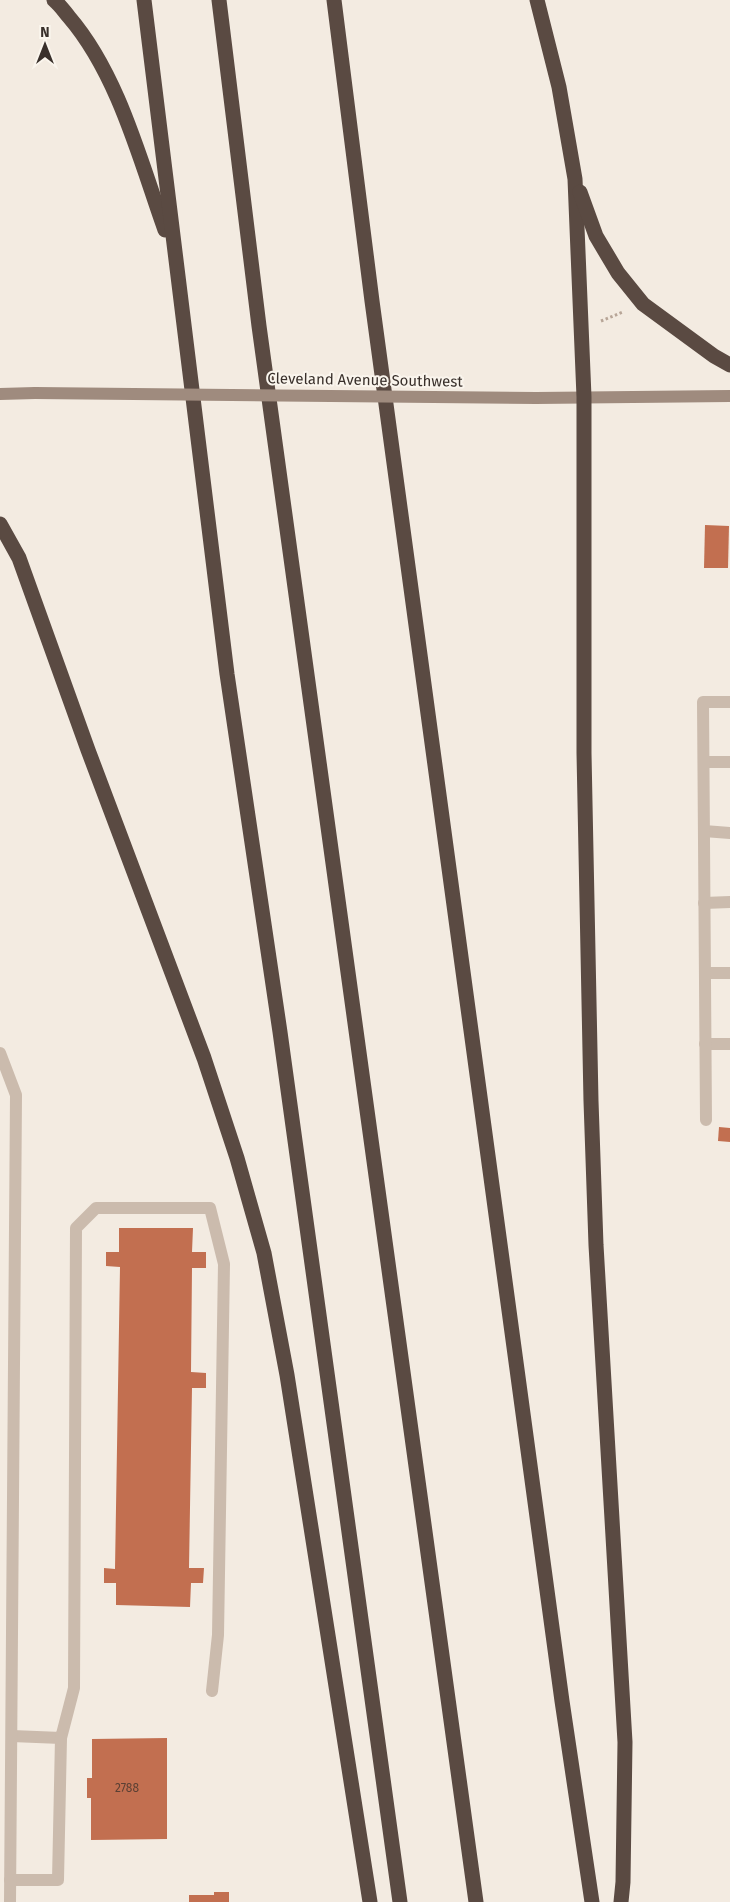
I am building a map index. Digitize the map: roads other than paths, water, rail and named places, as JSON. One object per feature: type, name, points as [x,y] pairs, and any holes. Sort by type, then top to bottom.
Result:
[{"type":"highway","points":[[54,0],[83,33],[103,67],[121,106],[175,257]]},
{"type":"highway","points":[[144,0],[228,674],[282,1041],[400,1902]]},
{"type":"highway","points":[[219,0],[260,336],[476,1902]]},
{"type":"highway","points":[[334,0],[372,301],[561,1691],[592,1902]]},
{"type":"highway","points":[[537,0],[559,87],[575,179],[584,398],[584,754],[588,1002],[596,1245],[625,1742],[621,1902]]},
{"type":"highway","points":[[575,179],[596,236],[618,273],[644,304],[714,356],[730,365]]},
{"type":"highway","points":[[0,524],[19,558],[88,750],[204,1058],[237,1158],[264,1253],[287,1375],[370,1902]]},
{"type":"main road","name":"Cleveland Avenue Southwest","points":[[0,394],[536,398],[730,396]]},
{"type":"street","points":[[706,1120],[703,702],[730,702]]},
{"type":"street","points":[[704,762],[730,762]]},
{"type":"street","points":[[704,831],[730,833]]},
{"type":"street","points":[[704,903],[730,902]]},
{"type":"street","points":[[705,974],[730,974]]},
{"type":"street","points":[[705,1044],[730,1044]]},
{"type":"street","points":[[0,1053],[16,1095],[10,1902]]},
{"type":"street","points":[[10,1880],[58,1880],[60,1738],[74,1688],[76,1228],[96,1208],[210,1208],[224,1264],[218,1635],[212,1691]]},
{"type":"street","points":[[12,1736],[60,1738]]}]
